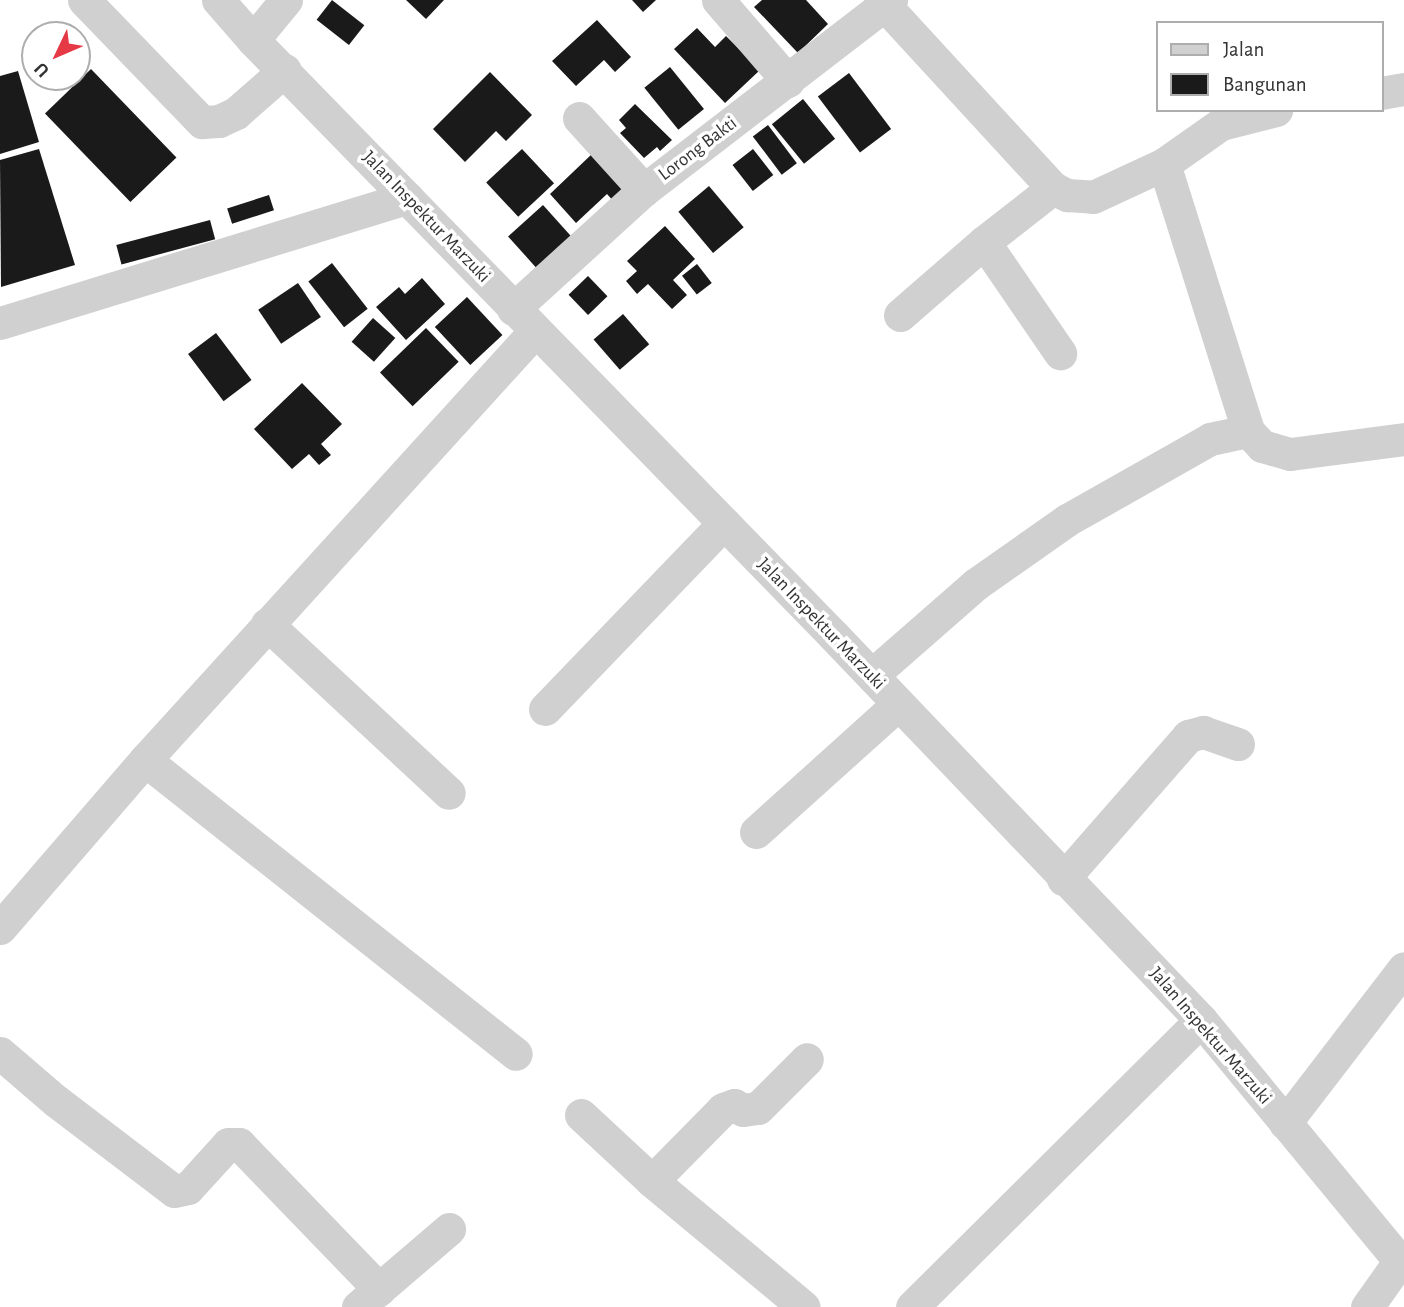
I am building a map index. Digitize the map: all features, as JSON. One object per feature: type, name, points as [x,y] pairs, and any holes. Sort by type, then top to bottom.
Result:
[{"type":"street","points":[[84,0],[202,122],[219,121],[236,113],[285,70]]},
{"type":"street","name":"Jalan Inspektur Marzuki","points":[[218,0],[253,40],[872,675],[897,705],[1201,1020],[1402,1264]]},
{"type":"street","points":[[253,40],[286,0]]},
{"type":"street","points":[[718,0],[788,81]]},
{"type":"street","points":[[885,2],[1053,188],[1067,195],[1093,197],[1164,164],[1221,124],[1268,112]]},
{"type":"street","name":"Lorong Bakti","points":[[0,928],[267,624],[524,320],[644,190],[788,81],[885,2]]},
{"type":"street","points":[[1383,93],[1404,89]]},
{"type":"street","points":[[579,118],[644,190]]},
{"type":"street","points":[[1164,164],[1248,431],[1262,446],[1290,454],[1404,439]]},
{"type":"street","points":[[900,315],[984,242],[1053,188]]},
{"type":"street","points":[[0,323],[407,198]]},
{"type":"street","points":[[984,242],[1060,353]]},
{"type":"street","points":[[872,675],[975,584],[1067,520],[1210,439],[1248,431]]},
{"type":"street","points":[[545,709],[724,523]]},
{"type":"street","points":[[267,624],[449,793]]},
{"type":"street","points":[[756,832],[897,705]]},
{"type":"street","points":[[1063,879],[1188,736],[1203,732],[1238,744]]},
{"type":"street","points":[[145,760],[516,1054]]},
{"type":"street","points":[[1285,1123],[1404,968]]},
{"type":"street","points":[[912,1307],[1201,1020]]},
{"type":"street","points":[[0,1053],[56,1101],[174,1191],[188,1188],[228,1144],[239,1144],[368,1298],[449,1229]]},
{"type":"street","points":[[652,1181],[723,1109],[734,1105],[743,1110],[758,1108],[807,1059]]},
{"type":"street","points":[[580,1115],[652,1181],[803,1307]]},
{"type":"street","points":[[1367,1307],[1402,1264]]},
{"type":"building","points":[[332,0],[364,25],[349,45],[317,20]]},
{"type":"building","points":[[406,0],[444,0],[426,19]]},
{"type":"building","points":[[632,0],[656,0],[643,12]]},
{"type":"building","points":[[762,0],[806,0],[828,24],[798,53],[754,7]]},
{"type":"building","points":[[597,20],[631,57],[615,72],[604,60],[576,86],[552,61]]},
{"type":"building","points":[[697,28],[715,47],[726,36],[760,70],[725,103],[674,49]]},
{"type":"building","points":[[670,67],[704,109],[678,130],[644,88]]},
{"type":"building","points":[[91,69],[176,157],[130,202],[45,113],[68,91],[91,91]]},
{"type":"building","points":[[18,71],[21,91],[24,91],[39,142],[0,154],[0,76]]},
{"type":"building","points":[[490,72],[532,115],[506,141],[496,131],[465,162],[433,129]]},
{"type":"building","points":[[849,73],[891,129],[860,152],[818,96]]},
{"type":"building","points":[[803,99],[835,139],[804,164],[772,124]]},
{"type":"building","points":[[635,104],[672,140],[660,151],[657,147],[644,158],[620,133],[626,128],[619,120]]},
{"type":"building","points":[[768,125],[797,163],[782,175],[753,136]]},
{"type":"building","points":[[39,149],[75,265],[1,287],[0,160]]},
{"type":"building","points":[[522,149],[554,183],[518,217],[486,182]]},
{"type":"building","points":[[753,149],[773,175],[753,191],[733,165]]},
{"type":"building","points":[[593,153],[628,191],[615,203],[607,194],[576,223],[550,194]]},
{"type":"building","points":[[709,186],[744,227],[713,253],[678,212]]},
{"type":"building","points":[[269,195],[274,210],[232,224],[227,209]]},
{"type":"building","points":[[543,205],[572,237],[537,268],[508,236]]},
{"type":"building","points":[[210,220],[215,239],[121,264],[116,245]]},
{"type":"building","points":[[665,226],[695,259],[673,280],[687,295],[672,309],[648,284],[637,294],[626,281],[637,271],[627,261]]},
{"type":"building","points":[[332,263],[368,309],[344,327],[308,281]]},
{"type":"building","points":[[697,264],[712,283],[697,295],[682,276]]},
{"type":"building","points":[[588,276],[607,296],[588,315],[569,295]]},
{"type":"building","points":[[422,278],[445,304],[406,340],[376,307],[399,287],[405,294]]},
{"type":"building","points":[[298,283],[321,317],[281,344],[258,310]]},
{"type":"building","points":[[467,297],[502,335],[470,365],[435,327]]},
{"type":"building","points":[[623,314],[649,344],[620,370],[594,340]]},
{"type":"building","points":[[373,318],[395,338],[374,362],[352,342]]},
{"type":"building","points":[[426,328],[459,362],[413,406],[380,372]]},
{"type":"building","points":[[216,333],[252,380],[224,401],[188,354]]},
{"type":"building","points":[[302,383],[342,424],[321,444],[331,455],[319,465],[309,454],[292,469],[254,429]]}]
